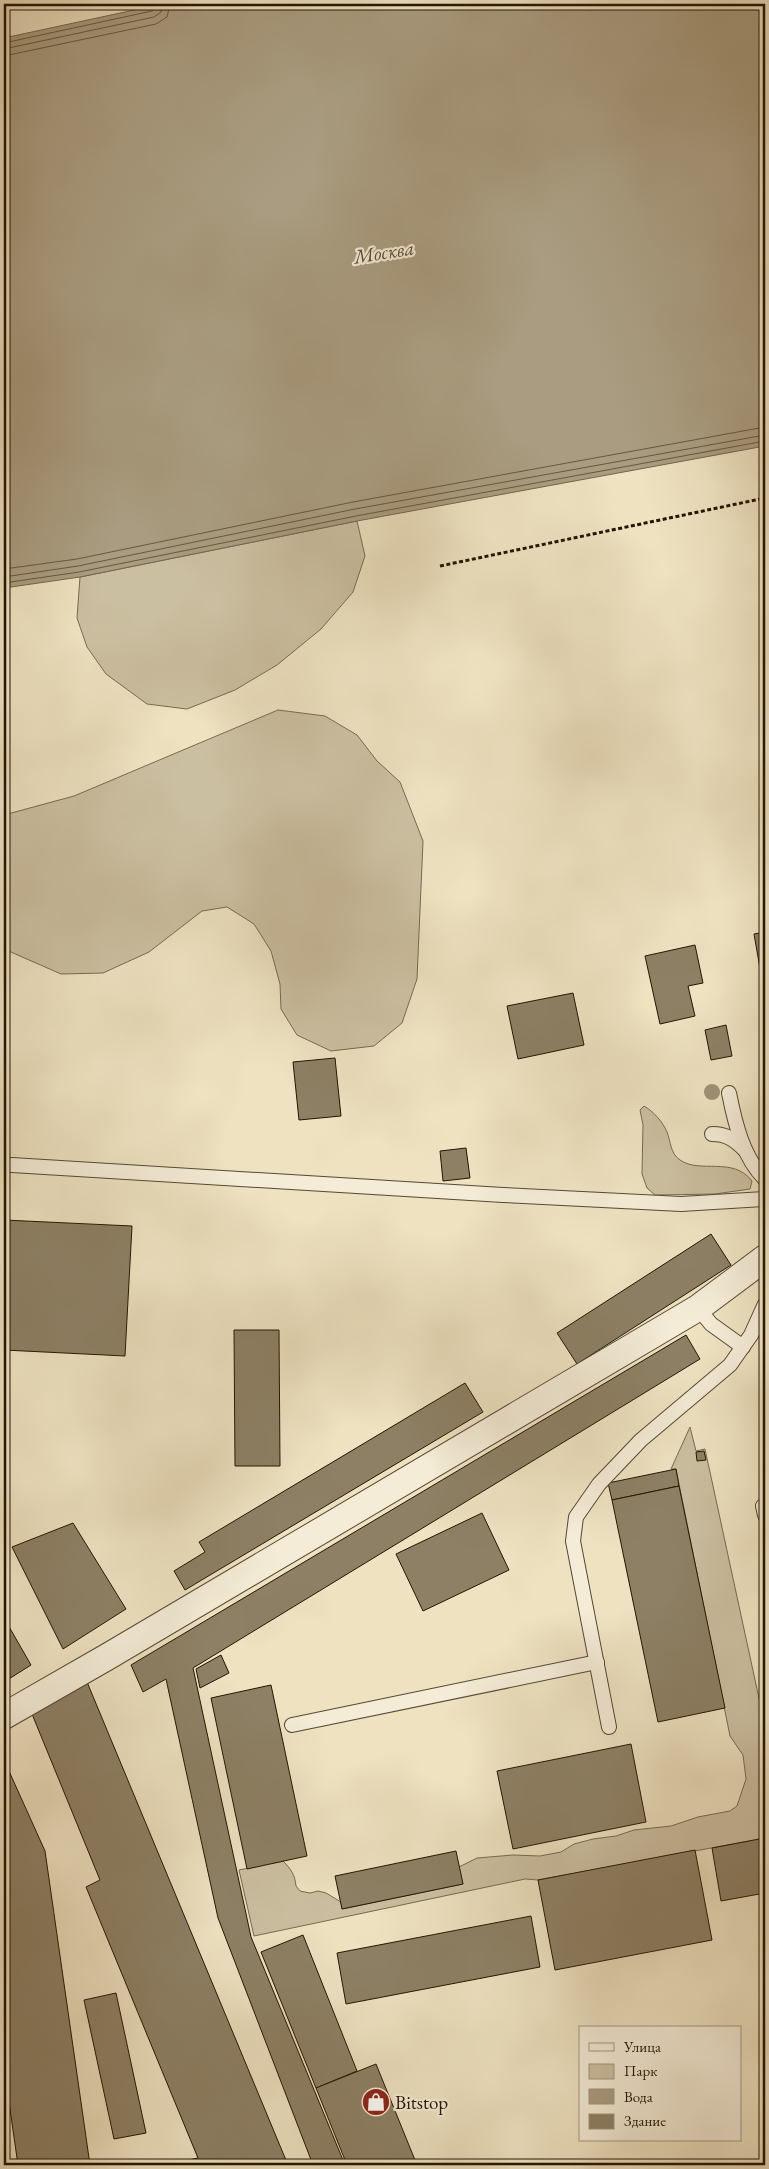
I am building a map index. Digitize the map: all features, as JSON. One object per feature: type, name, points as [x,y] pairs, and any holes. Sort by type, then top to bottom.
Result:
[{"type":"street","points":[[4,1716],[698,1308],[765,1258]]},
{"type":"lane","points":[[729,1093],[746,1151],[758,1172],[765,1179]]},
{"type":"lane","points":[[712,1134],[722,1134],[734,1139],[746,1151]]},
{"type":"lane","points":[[12,1165],[503,1196],[681,1204],[765,1199]]},
{"type":"lane","points":[[609,1726],[573,1541],[576,1517],[599,1484],[641,1440],[730,1364],[751,1335],[765,1304]]},
{"type":"lane","points":[[698,1308],[711,1324],[743,1347]]},
{"type":"lane","points":[[292,1726],[596,1662]]},
{"type":"path","points":[[440,566],[765,498]]},
{"type":"green space","points":[[357,521],[365,556],[353,592],[321,629],[277,665],[235,690],[187,709],[147,704],[106,674],[87,647],[77,618],[80,577]]},
{"type":"green space","points":[[278,710],[325,716],[357,735],[377,761],[400,782],[423,841],[417,979],[402,1023],[374,1046],[331,1051],[297,1035],[281,1009],[280,984],[271,951],[254,924],[227,907],[202,911],[149,952],[103,973],[61,974],[4,949],[4,815],[74,796]]},
{"type":"green space","points":[[644,1106],[663,1124],[673,1151],[680,1160],[697,1166],[736,1169],[744,1173],[752,1181],[750,1189],[715,1194],[655,1195],[647,1188],[642,1174],[643,1125],[640,1110]]},
{"type":"green space","points":[[690,1427],[696,1451],[705,1449],[765,1726],[765,1838],[538,1880],[525,1879],[254,1936],[239,1870],[283,1861],[292,1872],[296,1886],[300,1891],[326,1893],[341,1902],[342,1909],[463,1884],[459,1867],[477,1858],[513,1855],[540,1856],[561,1852],[574,1844],[593,1839],[616,1836],[634,1830],[671,1826],[698,1817],[730,1811],[737,1806],[746,1779],[743,1755],[730,1736],[676,1469],[671,1469]]},
{"type":"water","name":"Москва","points":[[162,4],[765,4],[765,446],[357,521],[80,577],[4,588],[4,38]]},
{"type":"building","points":[[765,932],[765,997],[754,934]]},
{"type":"building","points":[[695,945],[703,983],[688,986],[695,1016],[660,1024],[645,956]]},
{"type":"building","points":[[573,993],[584,1045],[518,1059],[507,1006]]},
{"type":"building","points":[[726,1025],[732,1056],[711,1060],[705,1030]]},
{"type":"building","points":[[335,1058],[341,1116],[299,1120],[293,1062]]},
{"type":"building","points":[[466,1148],[470,1178],[443,1181],[440,1151]]},
{"type":"building","points":[[4,1220],[132,1226],[125,1356],[4,1350]]},
{"type":"building","points":[[711,1234],[731,1265],[577,1364],[557,1333]]},
{"type":"building","points":[[234,1330],[279,1330],[280,1466],[235,1466]]},
{"type":"building","points":[[686,1335],[700,1359],[193,1668],[251,1937],[345,2165],[313,2165],[218,1918],[166,1679],[143,1692],[131,1665]]},
{"type":"building","points":[[465,1383],[483,1412],[185,1590],[174,1571],[205,1552],[199,1542]]},
{"type":"building","points":[[704,1451],[706,1460],[697,1461],[696,1452]]},
{"type":"building","points":[[676,1469],[679,1486],[612,1500],[608,1483]]},
{"type":"building","points":[[679,1486],[725,1708],[658,1722],[612,1500]]},
{"type":"building","points":[[482,1513],[509,1570],[423,1611],[396,1554]]},
{"type":"building","points":[[73,1523],[126,1609],[63,1649],[12,1547]]},
{"type":"building","points":[[4,1618],[31,1665],[4,1682]]},
{"type":"building","points":[[221,1655],[229,1673],[200,1688],[196,1669]]},
{"type":"building","points":[[87,1682],[288,2165],[165,2165],[198,2158],[86,1887],[100,1880],[32,1714]]},
{"type":"building","points":[[271,1685],[307,1856],[247,1869],[211,1698]]},
{"type":"building","points":[[631,1744],[646,1822],[513,1849],[497,1771]]},
{"type":"building","points":[[4,1760],[45,1851],[90,2165],[18,2165],[4,2067]]},
{"type":"building","points":[[765,1838],[765,1893],[721,1901],[712,1848]]},
{"type":"building","points":[[695,1850],[712,1940],[555,1970],[538,1880]]},
{"type":"building","points":[[456,1851],[463,1884],[342,1909],[335,1876]]},
{"type":"building","points":[[531,1916],[540,1967],[346,2004],[337,1953]]},
{"type":"building","points":[[303,1935],[357,2071],[316,2088],[261,1952]]},
{"type":"building","points":[[116,1993],[146,2133],[114,2139],[84,2000]]},
{"type":"building","points":[[376,2064],[417,2165],[347,2165],[316,2088]]},
{"type":"place","name":"Bitstop","points":[[376,2102]]}]
